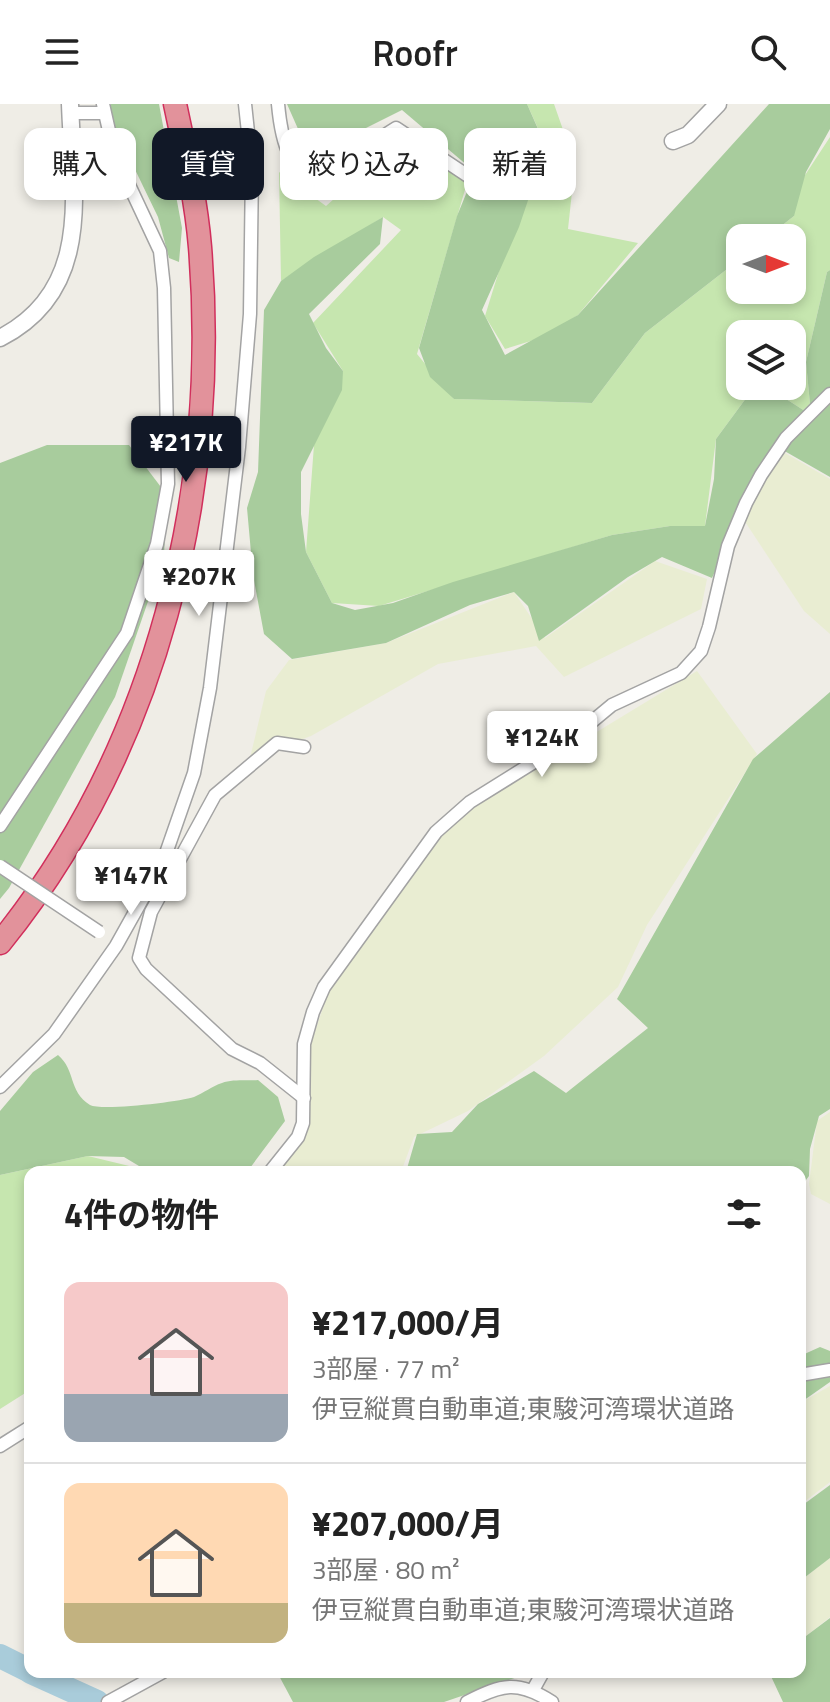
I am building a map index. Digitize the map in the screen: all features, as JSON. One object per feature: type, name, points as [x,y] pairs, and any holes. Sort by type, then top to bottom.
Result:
[{"type":"highway","points":[[0,926],[52,855],[82,806],[114,740],[148,648],[174,553],[193,417],[196,331],[193,247],[183,172],[168,104]]},
{"type":"highway","points":[[0,951],[83,822],[122,744],[162,627],[182,555],[201,418],[204,335],[200,246],[190,172],[175,104]]},
{"type":"highway","points":[[0,943],[28,908]]},
{"type":"street","points":[[0,1087],[54,1034],[116,946],[163,862],[194,773],[210,688],[239,447],[250,314],[252,170],[245,104]]},
{"type":"street","points":[[278,104],[280,132],[288,154],[297,167],[308,173],[329,170],[396,128],[464,173]]},
{"type":"street","points":[[673,141],[688,135],[718,104]]},
{"type":"street","points":[[0,338],[38,313],[53,292],[71,250],[70,108],[104,108],[114,153],[160,251],[164,288],[168,484],[157,544],[127,633],[0,826]]},
{"type":"street","points":[[275,1166],[298,1137],[303,1123],[304,1044],[324,987],[436,832],[470,802],[571,739],[612,705],[681,673],[701,651],[728,546],[749,496],[786,438],[830,394]]},
{"type":"street","points":[[304,747],[277,743],[215,795],[151,912],[139,958],[146,969],[232,1049],[260,1063],[304,1098]]},
{"type":"street","points":[[0,866],[116,946]]},
{"type":"street","points":[[137,906],[151,912]]},
{"type":"street","points":[[806,1374],[830,1370]]},
{"type":"street","points":[[0,1446],[24,1431]]},
{"type":"street","points":[[119,1699],[153,1678]]},
{"type":"street","points":[[533,1690],[540,1678]]},
{"type":"street","points":[[467,1702],[508,1685],[533,1690],[552,1702]]},
{"type":"green space","points":[[111,104],[159,104],[163,128],[152,128],[152,200],[177,200],[182,228],[179,262],[169,258],[158,217],[136,172],[136,128],[115,128],[111,120]]},
{"type":"green space","points":[[287,104],[527,104],[538,128],[464,128],[464,163],[448,149],[448,128],[423,128],[402,110],[366,128],[298,128]]},
{"type":"green space","points":[[527,104],[554,104],[562,128],[538,128]]},
{"type":"green space","points":[[769,104],[830,104],[830,129],[806,172],[794,216],[784,224],[726,224],[726,270],[645,333],[592,403],[454,399],[430,377],[419,348],[464,199],[528,200],[482,310],[505,355],[578,315]]},
{"type":"green space","points":[[830,137],[830,270],[806,362],[806,320],[726,320],[726,400],[745,400],[716,439],[705,526],[670,526],[612,535],[379,606],[332,603],[306,552],[314,445],[343,371],[313,323],[401,230],[383,217],[281,281],[279,172],[280,200],[318,200],[326,206],[333,200],[448,200],[448,166],[464,174],[464,193],[417,354],[454,399],[592,403],[645,333],[726,270],[726,304],[806,304],[806,224],[784,224],[794,216],[792,195]]},
{"type":"green space","points":[[521,200],[571,200],[568,229],[638,243],[578,315],[547,336],[505,349],[485,316]]},
{"type":"green space","points":[[383,217],[380,244],[309,314],[326,348],[343,371],[342,390],[301,472],[301,514],[306,552],[332,603],[355,610],[393,603],[612,535],[670,526],[705,526],[714,479],[716,439],[745,400],[788,400],[811,415],[806,362],[830,270],[830,477],[781,449],[749,496],[712,578],[662,557],[628,577],[539,641],[528,606],[514,592],[470,605],[386,643],[292,659],[264,634],[253,575],[247,508],[258,472],[264,310],[281,281],[314,257]]},
{"type":"green space","points":[[806,362],[811,415],[788,400],[806,400]]},
{"type":"green space","points":[[47,445],[129,445],[167,495],[164,555],[115,697],[0,899],[0,463]]},
{"type":"green space","points":[[785,453],[830,479],[830,634],[804,611],[736,508]]},
{"type":"green space","points":[[655,561],[707,579],[701,609],[564,677],[536,646],[438,664],[311,736],[250,758],[266,691],[289,660],[386,643],[514,592],[545,638]]},
{"type":"green space","points":[[697,671],[757,754],[647,925],[618,987],[544,1056],[468,1111],[414,1137],[403,1166],[280,1166],[303,1123],[304,1064],[334,975],[447,823]]},
{"type":"green space","points":[[830,692],[830,1109],[819,1116],[806,1180],[806,1166],[408,1166],[417,1134],[452,1132],[478,1104],[534,1071],[566,1093],[648,1028],[617,999],[753,759]]},
{"type":"green space","points":[[58,1055],[68,1067],[78,1093],[90,1105],[97,1107],[173,1101],[194,1097],[226,1082],[258,1080],[278,1097],[285,1121],[251,1166],[139,1166],[124,1157],[88,1156],[42,1166],[24,1166],[24,1170],[0,1175],[0,1111],[33,1072]]},
{"type":"green space","points":[[830,1112],[830,1204],[811,1194],[809,1184],[817,1121]]},
{"type":"green space","points":[[88,1156],[129,1166],[42,1166]]},
{"type":"green space","points":[[24,1170],[24,1394],[0,1409],[0,1175]]},
{"type":"green space","points":[[820,1347],[830,1351],[830,1382],[806,1399],[806,1353]]},
{"type":"green space","points":[[830,1386],[830,1482],[806,1500],[806,1400]]},
{"type":"green space","points":[[830,1485],[830,1558],[806,1576],[806,1503]]},
{"type":"green space","points":[[830,1558],[830,1617],[806,1636],[806,1576]]},
{"type":"green space","points":[[830,1618],[830,1702],[783,1702],[772,1678],[806,1678],[806,1636]]},
{"type":"green space","points":[[280,1678],[514,1678],[444,1702],[293,1702]]},
{"type":"waterway","points":[[0,1656],[24,1668]]},
{"type":"waterway","points":[[44,1678],[97,1702]]}]
